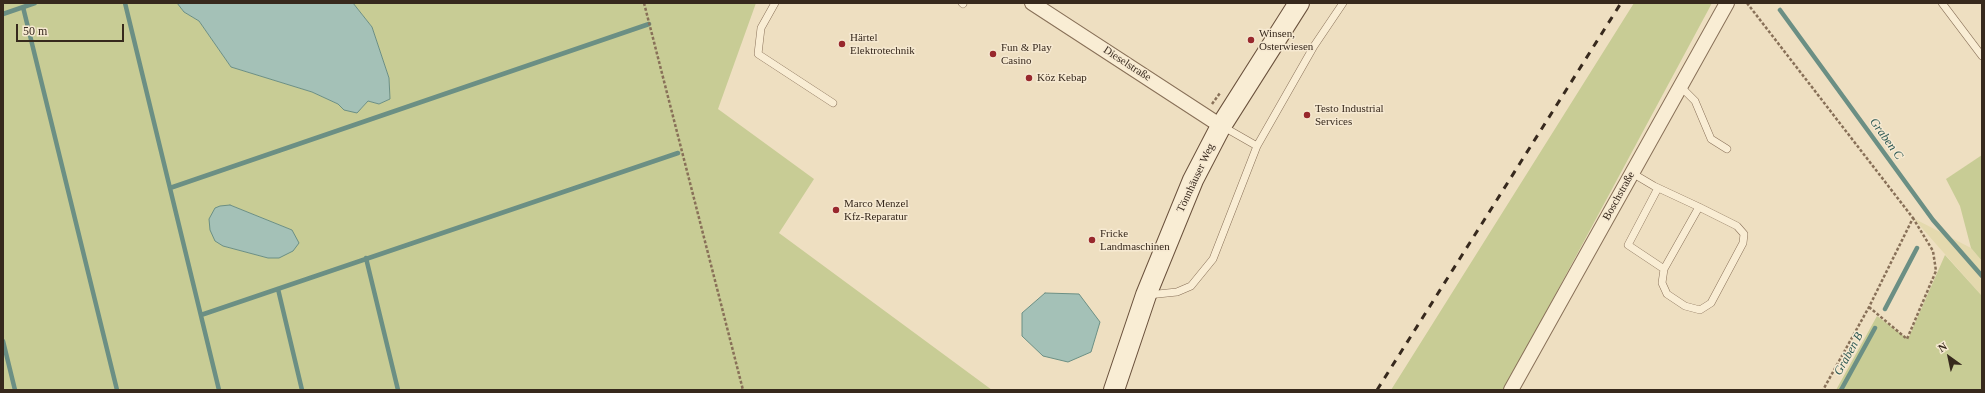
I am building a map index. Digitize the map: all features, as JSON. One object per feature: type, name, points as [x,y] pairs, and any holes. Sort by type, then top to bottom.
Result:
[{"type":"main road","name":"Tönnhäuser Weg","points":[[1114,390],[1146,295],[1193,180],[1221,126],[1298,3]]},
{"type":"street","name":"Dieselstraße","points":[[1032,3],[1221,126]]},
{"type":"street","name":"Boschstraße","points":[[1511,390],[1727,3]]},
{"type":"lane","points":[[775,3],[761,28],[758,54],[832,104]]},
{"type":"lane","points":[[1146,295],[1177,292],[1191,286],[1213,259],[1258,146],[1314,46],[1343,3]]},
{"type":"lane","points":[[1942,3],[1982,56]]},
{"type":"lane","points":[[1680,86],[1695,101],[1711,138],[1727,148]]},
{"type":"lane","points":[[1221,126],[1258,146]]},
{"type":"lane","points":[[1632,173],[1658,188],[1699,207],[1737,226],[1744,234],[1743,243],[1711,303],[1700,310],[1685,306],[1667,294],[1662,283],[1664,269],[1699,207]]},
{"type":"lane","points":[[1658,188],[1628,245],[1664,269]]},
{"type":"path","points":[[644,3],[743,390]]},
{"type":"path","points":[[1746,3],[1913,218],[1933,251],[1936,271],[1907,339],[1869,307]]},
{"type":"path","points":[[1823,390],[1869,307],[1913,218]]},
{"type":"shaded area","points":[[1913,218],[1971,248],[1982,261],[1982,296]]},
{"type":"green space","points":[[3,3],[177,3],[184,12],[199,21],[231,67],[312,92],[338,104],[344,110],[361,109],[368,101],[379,104],[390,99],[389,78],[372,27],[353,3],[756,3],[718,109],[814,179],[779,233],[992,390],[3,390]],"holes":[[[230,205],[292,230],[268,258],[223,246]]]},
{"type":"green space","points":[[1634,3],[1712,3],[1504,390],[1391,390]]},
{"type":"green space","points":[[1982,155],[1982,261],[1971,248],[1960,206],[1946,179]]},
{"type":"green space","points":[[1945,255],[1982,296],[1982,390],[1836,390],[1877,316],[1908,339]]},
{"type":"water","points":[[177,3],[353,3],[372,27],[389,78],[390,99],[379,104],[368,101],[357,113],[344,110],[338,104],[312,92],[231,67],[199,21],[184,12]]},
{"type":"water","points":[[230,205],[292,230],[299,243],[293,251],[279,258],[268,258],[223,246],[215,241],[210,230],[209,219],[215,208]]},
{"type":"water","points":[[1045,293],[1079,294],[1100,322],[1091,352],[1068,362],[1043,356],[1022,336],[1022,313]]},
{"type":"waterway","points":[[3,14],[35,3]]},
{"type":"waterway","points":[[125,3],[219,390]]},
{"type":"waterway","points":[[23,7],[117,390]]},
{"type":"waterway","name":"Graben C","points":[[1780,10],[1933,220],[1982,276]]},
{"type":"waterway","points":[[170,188],[649,24]]},
{"type":"waterway","points":[[201,315],[678,153]]},
{"type":"waterway","name":"Graben B","points":[[1885,309],[1917,248]]},
{"type":"waterway","points":[[366,258],[398,390]]},
{"type":"waterway","points":[[278,289],[302,390]]},
{"type":"waterway","name":"Graben B","points":[[1841,390],[1875,328]]},
{"type":"waterway","points":[[3,341],[15,390]]},
{"type":"railway","points":[[1377,390],[1621,3]]},
{"type":"place","name":"Winsen, Osterwiesen","points":[[1251,40]]},
{"type":"place","name":"Härtel Elektrotechnik","points":[[842,44]]},
{"type":"place","name":"Fun & Play Casino","points":[[993,54]]},
{"type":"place","name":"Köz Kebap","points":[[1029,78]]},
{"type":"place","name":"Testo Industrial Services","points":[[1307,115]]},
{"type":"place","name":"Marco Menzel Kfz-Reparatur","points":[[836,210]]},
{"type":"place","name":"Fricke Landmaschinen","points":[[1092,240]]}]
